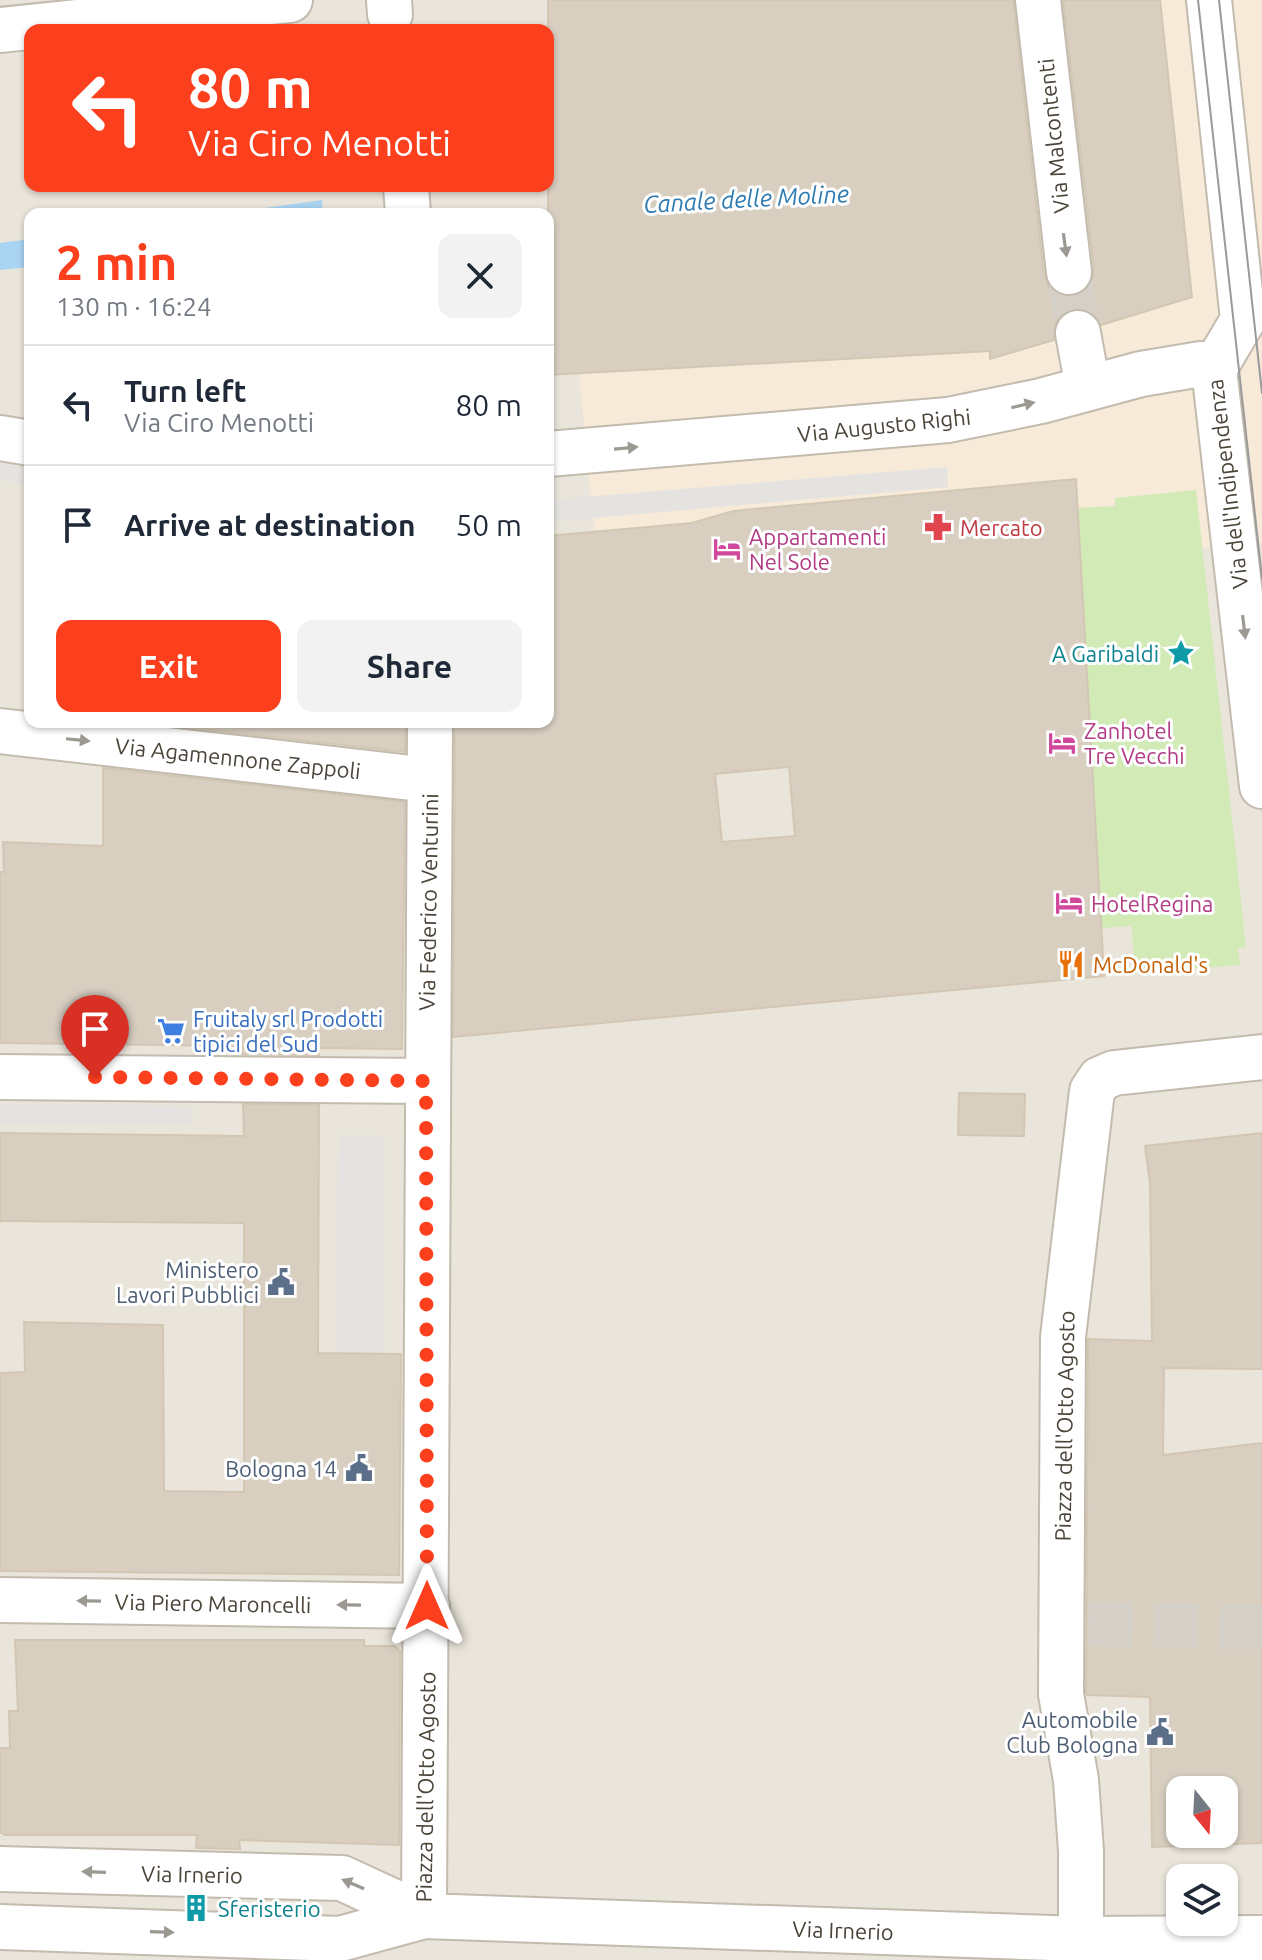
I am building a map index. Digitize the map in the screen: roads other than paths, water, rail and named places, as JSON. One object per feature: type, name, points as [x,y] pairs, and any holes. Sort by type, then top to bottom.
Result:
[{"type":"street","points":[[58,24],[290,0]]},
{"type":"street","name":"Via Malcontenti","points":[[1038,0],[1069,272]]},
{"type":"street","name":"Via dell'Indipendenza","points":[[1209,0],[1253,317],[1214,369],[1262,786]]},
{"type":"street","points":[[0,30],[24,28]]},
{"type":"street","points":[[1078,333],[1088,388]]},
{"type":"street","name":"Via Augusto Righi","points":[[554,453],[948,420],[1185,366],[1201,364],[1214,369]]},
{"type":"street","points":[[0,438],[24,442]]},
{"type":"street","name":"Via Federico Venturini","points":[[426,1081],[430,728]]},
{"type":"street","name":"Via Agamennone Zappoli","points":[[0,731],[429,780]]},
{"type":"street","name":"Piazza dell'Otto Agosto","points":[[1081,1949],[1076,1780],[1061,1694],[1063,1353],[1092,1091],[1100,1079],[1114,1073],[1262,1057]]},
{"type":"street","points":[[0,1077],[426,1081]]},
{"type":"street","name":"Piazza dell'Otto Agosto","points":[[424,1916],[426,1081]]},
{"type":"street","name":"Via Piero Maroncelli","points":[[0,1600],[427,1606]]},
{"type":"street","name":"Via Irnerio","points":[[0,1869],[342,1878],[424,1916]]},
{"type":"street","name":"Via Irnerio","points":[[0,1927],[340,1939],[424,1916],[1081,1949],[1262,1938]]},
{"type":"water","points":[[322,200],[323,208],[265,208]]},
{"type":"water","points":[[24,240],[24,268],[0,270],[0,243]]},
{"type":"tunnel","points":[[1069,272],[1078,333]]},
{"type":"tunnel","points":[[1088,1624],[1262,1627]]},
{"type":"tram line","points":[[1198,0],[1262,578]]},
{"type":"tram line","points":[[1219,0],[1262,393]]},
{"type":"place","name":"Mercato","points":[[938,527]]},
{"type":"place","name":"Appartamenti Nel Sole","points":[[727,549]]},
{"type":"place","name":"A Garibaldi","points":[[1181,653]]},
{"type":"place","name":"Zanhotel Tre Vecchi","points":[[1062,743]]},
{"type":"place","name":"HotelRegina","points":[[1069,903]]},
{"type":"place","name":"McDonald's","points":[[1071,964]]},
{"type":"place","name":"Fruitaly srl Prodotti tipici del Sud","points":[[171,1031]]},
{"type":"place","name":"Ministero Lavori Pubblici","points":[[281,1282]]},
{"type":"place","name":"Bologna 14","points":[[359,1468]]},
{"type":"place","name":"Automobile Club Bologna","points":[[1160,1732]]},
{"type":"place","name":"Sferisterio","points":[[196,1908]]},
{"type":"water label","name":"Canale delle Moline","points":[[746,199]]}]
